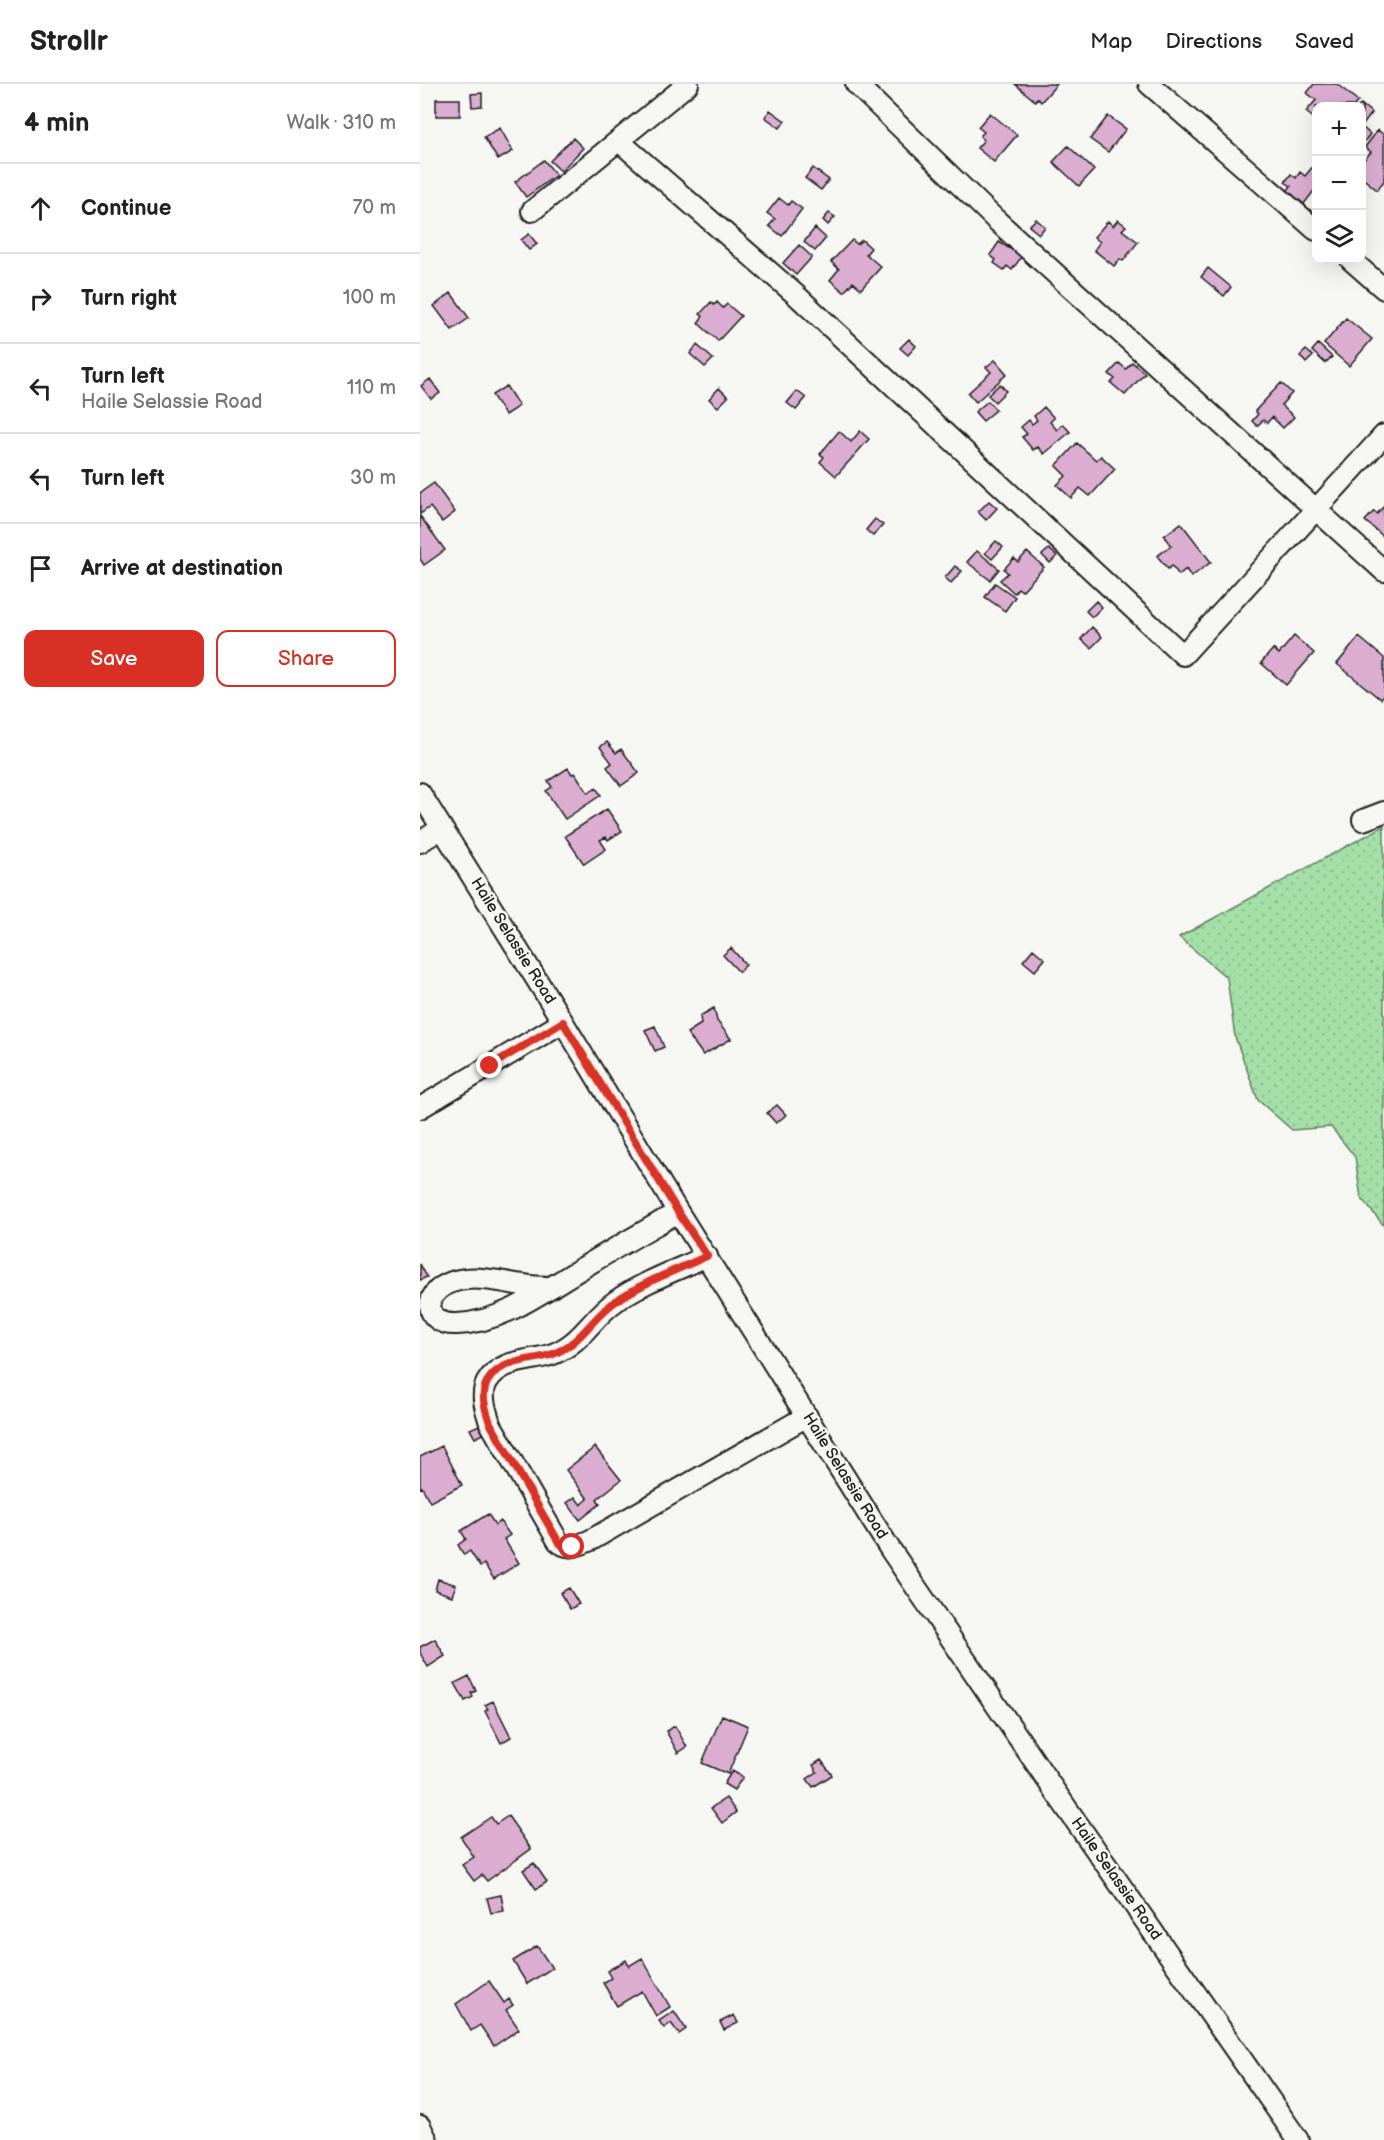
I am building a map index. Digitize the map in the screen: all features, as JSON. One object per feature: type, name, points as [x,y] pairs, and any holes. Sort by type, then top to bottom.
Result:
[{"type":"street","points":[[532,211],[688,84]]},
{"type":"street","points":[[856,84],[995,219],[1384,571]]},
{"type":"street","points":[[1149,84],[1312,226]]},
{"type":"street","points":[[619,141],[788,288],[1183,655],[1384,435]]},
{"type":"street","points":[[1356,264],[1384,289]]},
{"type":"street","name":"Haile Selassie Road","points":[[420,794],[563,1022],[678,1212],[902,1566],[1054,1790],[1298,2140]]},
{"type":"street","points":[[1363,820],[1384,812]]},
{"type":"street","points":[[420,842],[442,828]]},
{"type":"street","points":[[420,1108],[563,1022]]},
{"type":"street","points":[[552,1287],[526,1286],[471,1278],[452,1282],[436,1291],[429,1300],[429,1308],[433,1316],[454,1325],[478,1322],[532,1300],[678,1212]]},
{"type":"street","points":[[707,1256],[615,1301],[599,1315],[574,1344],[553,1354],[516,1362],[498,1370],[487,1383],[484,1401],[490,1423],[558,1541],[563,1546],[572,1547],[591,1540],[807,1416]]},
{"type":"street","points":[[420,2126],[427,2140]]},
{"type":"green space","points":[[1384,826],[1384,1226],[1361,1198],[1355,1157],[1331,1127],[1292,1130],[1258,1100],[1235,1037],[1227,978],[1179,937]]},
{"type":"building","points":[[1015,84],[1057,84],[1041,102],[1037,98],[1035,101]]},
{"type":"building","points":[[1314,84],[1337,84],[1358,101],[1314,102],[1316,100],[1307,93]]},
{"type":"building","points":[[482,93],[482,106],[472,107],[471,94]]},
{"type":"building","points":[[436,99],[460,99],[460,116],[436,116]]},
{"type":"building","points":[[1312,105],[1312,117],[1306,112]]},
{"type":"building","points":[[1366,108],[1372,113],[1366,121]]},
{"type":"building","points":[[770,110],[785,121],[780,128],[765,117]]},
{"type":"building","points":[[990,113],[1017,135],[994,162],[977,148],[984,140],[980,136],[984,132],[978,127]]},
{"type":"building","points":[[1108,116],[1126,129],[1108,152],[1090,139]]},
{"type":"building","points":[[500,128],[513,151],[498,160],[484,137]]},
{"type":"building","points":[[1378,130],[1384,135],[1384,181],[1377,190],[1366,181],[1366,158],[1371,152],[1366,146]]},
{"type":"building","points":[[573,138],[583,148],[561,171],[550,161]]},
{"type":"building","points":[[1068,146],[1094,170],[1079,186],[1053,162]]},
{"type":"building","points":[[544,160],[556,175],[526,197],[515,182]]},
{"type":"building","points":[[813,168],[829,180],[821,190],[805,178]]},
{"type":"building","points":[[1312,168],[1312,193],[1304,204],[1287,191],[1291,186],[1285,182],[1291,174],[1296,178],[1300,172],[1305,176]]},
{"type":"building","points":[[779,198],[788,205],[791,201],[802,209],[782,236],[769,226],[775,219],[767,213]]},
{"type":"building","points":[[829,213],[835,217],[828,225],[823,220]]},
{"type":"building","points":[[1036,219],[1045,227],[1039,234],[1029,226]]},
{"type":"building","points":[[1118,220],[1126,226],[1122,230],[1138,242],[1123,261],[1120,259],[1114,266],[1094,250],[1100,242],[1094,237],[1108,221],[1113,226]]},
{"type":"building","points":[[815,228],[826,238],[815,251],[804,242]]},
{"type":"building","points":[[529,234],[537,244],[529,250],[521,240]]},
{"type":"building","points":[[852,240],[857,244],[862,240],[871,248],[866,254],[881,267],[861,289],[853,282],[844,292],[830,280],[839,269],[831,262]]},
{"type":"building","points":[[999,242],[1022,256],[1012,270],[1007,266],[1004,270],[994,263],[996,260],[990,255]]},
{"type":"building","points":[[799,245],[812,257],[796,275],[783,263]]},
{"type":"building","points":[[1208,268],[1231,287],[1224,296],[1201,277]]},
{"type":"building","points":[[451,293],[469,318],[452,330],[434,306]]},
{"type":"building","points":[[711,302],[714,305],[717,302],[723,308],[727,304],[741,316],[718,341],[698,323],[703,316],[700,314]]},
{"type":"building","points":[[1346,318],[1372,339],[1349,366],[1324,344]]},
{"type":"building","points":[[909,339],[916,346],[908,355],[900,348]]},
{"type":"building","points":[[1318,344],[1332,357],[1325,363],[1312,351]]},
{"type":"building","points":[[697,345],[713,359],[705,367],[690,354]]},
{"type":"building","points":[[1306,350],[1313,356],[1306,363],[1300,356]]},
{"type":"building","points":[[995,360],[1007,374],[976,402],[968,393],[991,372],[986,367]]},
{"type":"building","points":[[1132,362],[1145,373],[1125,395],[1111,383],[1115,379],[1109,374],[1119,363],[1126,369]]},
{"type":"building","points":[[430,379],[440,393],[431,399],[421,386]]},
{"type":"building","points":[[1281,383],[1292,393],[1281,405],[1294,417],[1283,428],[1272,417],[1267,423],[1263,420],[1257,426],[1252,421],[1258,414],[1255,411]]},
{"type":"building","points":[[1000,384],[1006,391],[995,402],[988,395]]},
{"type":"building","points":[[506,386],[519,406],[505,415],[492,395]]},
{"type":"building","points":[[719,388],[728,397],[718,407],[709,399]]},
{"type":"building","points":[[797,391],[806,398],[796,410],[787,403]]},
{"type":"building","points":[[988,401],[996,410],[983,421],[975,412]]},
{"type":"building","points":[[1044,407],[1054,418],[1050,422],[1057,430],[1063,424],[1070,432],[1044,454],[1038,447],[1033,450],[1022,437],[1027,434],[1021,427],[1029,420],[1032,424],[1037,420],[1034,416]]},
{"type":"building","points":[[839,431],[851,442],[860,431],[869,439],[836,476],[820,462],[824,457],[820,454]]},
{"type":"building","points":[[1077,443],[1096,460],[1101,456],[1115,469],[1090,496],[1080,488],[1071,498],[1057,485],[1066,476],[1056,466]]},
{"type":"building","points":[[434,483],[455,512],[442,522],[430,507],[420,514],[420,493]]},
{"type":"building","points":[[989,501],[997,508],[986,520],[978,512]]},
{"type":"building","points":[[1384,506],[1384,537],[1365,521],[1374,511],[1377,514]]},
{"type":"building","points":[[420,516],[445,550],[424,565],[420,559]]},
{"type":"building","points":[[875,519],[883,525],[873,536],[866,530]]},
{"type":"building","points":[[1181,523],[1211,562],[1191,577],[1186,569],[1179,575],[1172,566],[1168,569],[1157,556],[1171,546],[1164,536]]},
{"type":"building","points":[[996,541],[1003,547],[992,559],[985,553]]},
{"type":"building","points":[[1049,549],[1057,556],[1050,563],[1042,555]]},
{"type":"building","points":[[977,551],[999,569],[990,580],[967,562]]},
{"type":"building","points":[[1027,552],[1044,567],[1022,591],[1018,588],[1014,593],[1000,580],[1008,573],[1004,569],[1014,558],[1018,562]]},
{"type":"building","points":[[955,566],[962,571],[951,583],[945,578]]},
{"type":"building","points":[[995,583],[1015,597],[1005,611],[985,597]]},
{"type":"building","points":[[1096,601],[1102,607],[1092,617],[1086,611]]},
{"type":"building","points":[[1092,627],[1102,637],[1091,648],[1081,639]]},
{"type":"building","points":[[1294,636],[1314,653],[1286,685],[1261,663],[1273,649],[1279,654]]},
{"type":"building","points":[[1359,637],[1384,658],[1384,695],[1380,699],[1337,664]]},
{"type":"building","points":[[607,742],[616,753],[621,749],[639,773],[621,786],[607,767],[612,763],[600,747]]},
{"type":"building","points":[[568,768],[572,774],[575,773],[588,793],[596,788],[601,795],[565,819],[546,791],[552,787],[548,781]]},
{"type":"building","points":[[607,809],[622,831],[608,840],[606,837],[600,840],[606,849],[584,864],[565,836]]},
{"type":"building","points":[[731,948],[746,965],[739,972],[723,955]]},
{"type":"building","points":[[1033,949],[1045,959],[1035,971],[1023,961]]},
{"type":"building","points":[[714,1008],[717,1021],[731,1039],[703,1055],[687,1033],[701,1024],[700,1016]]},
{"type":"building","points":[[655,1026],[664,1047],[655,1051],[645,1030]]},
{"type":"building","points":[[777,1105],[786,1115],[776,1123],[767,1113]]},
{"type":"building","points":[[420,1264],[427,1277],[420,1280]]},
{"type":"building","points":[[484,1423],[488,1432],[475,1438],[470,1429]]},
{"type":"building","points":[[442,1446],[462,1485],[430,1502],[422,1487],[420,1488],[420,1457]]},
{"type":"building","points":[[595,1447],[621,1480],[597,1499],[600,1504],[580,1520],[567,1503],[575,1497],[581,1505],[588,1499],[566,1470]]},
{"type":"building","points":[[488,1514],[495,1525],[500,1521],[510,1535],[504,1539],[519,1563],[494,1579],[484,1564],[480,1567],[470,1551],[464,1555],[458,1545],[466,1539],[461,1531]]},
{"type":"building","points":[[438,1579],[456,1585],[452,1596],[435,1590]]},
{"type":"building","points":[[569,1588],[579,1604],[570,1609],[560,1593]]},
{"type":"building","points":[[435,1639],[445,1656],[428,1667],[420,1653],[420,1647]]},
{"type":"building","points":[[469,1676],[476,1691],[471,1693],[473,1697],[465,1701],[455,1683]]},
{"type":"building","points":[[493,1701],[511,1737],[501,1743],[485,1711],[488,1709],[485,1705]]},
{"type":"building","points":[[722,1715],[748,1726],[728,1774],[702,1763]]},
{"type":"building","points":[[675,1726],[687,1747],[678,1753],[666,1731]]},
{"type":"building","points":[[821,1760],[832,1775],[813,1787],[807,1779],[817,1772],[813,1765]]},
{"type":"building","points":[[732,1771],[743,1777],[734,1790],[724,1784]]},
{"type":"building","points":[[726,1798],[736,1812],[722,1823],[711,1808]]},
{"type":"building","points":[[508,1816],[531,1849],[487,1881],[482,1875],[474,1881],[462,1865],[474,1857],[461,1837],[491,1817],[496,1824]]},
{"type":"building","points":[[534,1863],[547,1882],[536,1889],[523,1870]]},
{"type":"building","points":[[501,1895],[504,1911],[491,1913],[487,1898]]},
{"type":"building","points":[[537,1946],[552,1968],[527,1984],[513,1961]]},
{"type":"building","points":[[642,1958],[670,2007],[656,2016],[642,1991],[617,2006],[603,1983],[611,1978],[607,1971],[626,1960],[629,1966]]},
{"type":"building","points":[[489,1981],[504,2003],[509,1999],[513,2005],[506,2010],[519,2029],[494,2046],[480,2025],[471,2031],[456,2004]]},
{"type":"building","points":[[674,2011],[686,2029],[679,2034],[671,2023],[664,2028],[659,2021]]},
{"type":"building","points":[[734,2015],[738,2023],[724,2030],[720,2022]]},
{"type":"route","points":[[490,1066],[563,1022],[707,1256],[615,1301],[599,1315],[574,1344],[553,1354],[516,1362],[498,1370],[487,1383],[484,1401],[490,1423],[558,1541],[563,1546],[572,1547]]}]
